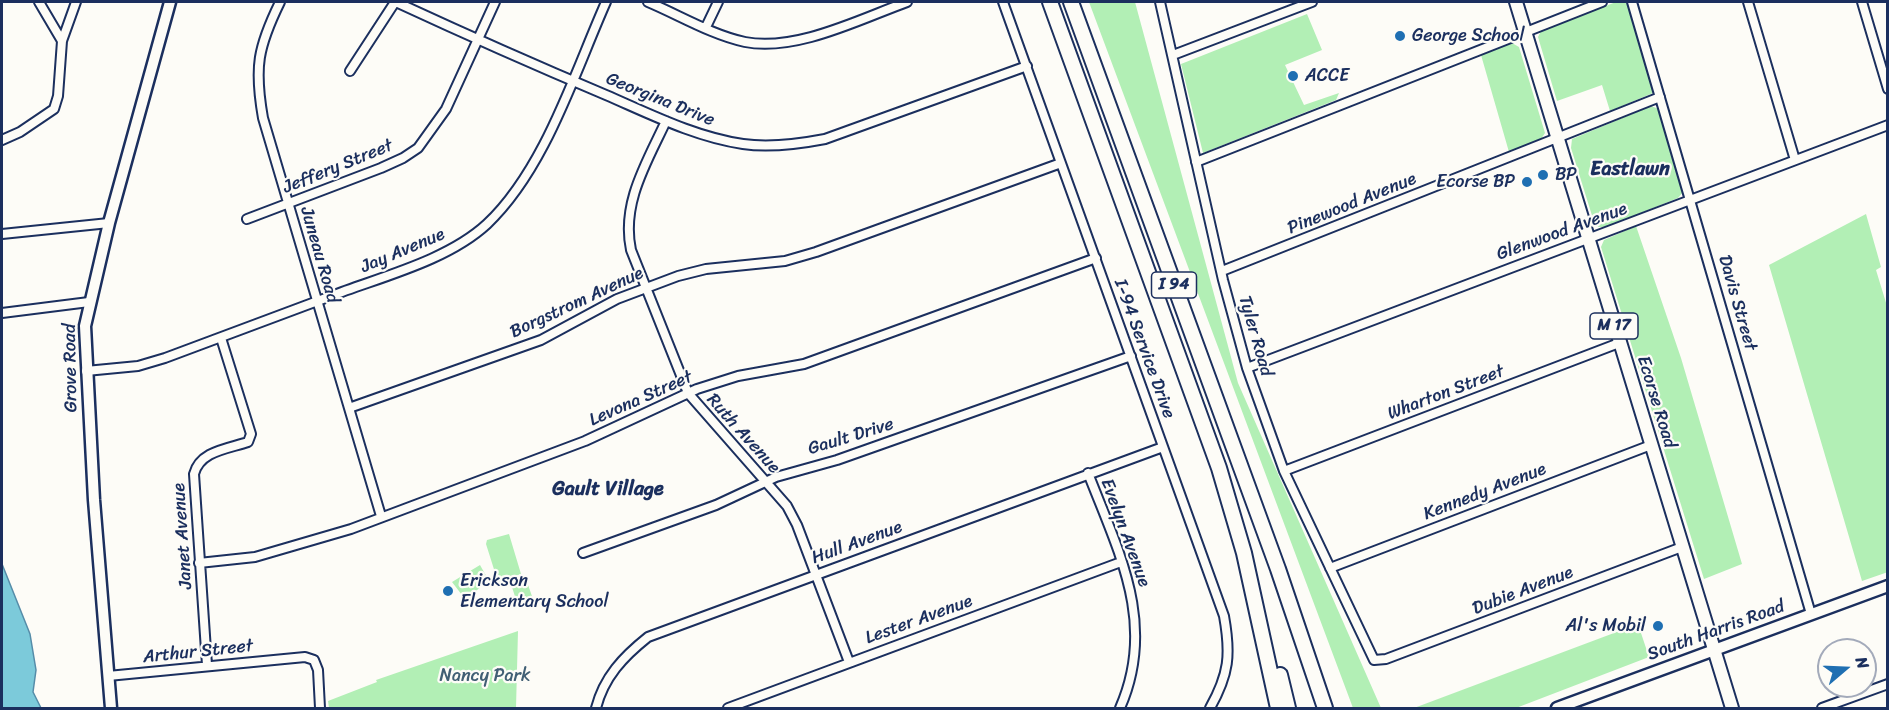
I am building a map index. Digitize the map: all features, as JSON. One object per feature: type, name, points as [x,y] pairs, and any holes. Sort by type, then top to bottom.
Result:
[{"type":"highway","name":"I 94","points":[[1050,2],[1207,430],[1233,512],[1278,708]]},
{"type":"highway","name":"I 94","points":[[1071,2],[1278,569],[1325,708]]},
{"type":"highway","points":[[1263,635],[1276,658],[1288,708]]},
{"type":"main road","name":"Grove Road","points":[[111,708],[84,347],[89,302],[170,2]]},
{"type":"main road","name":"Ecorse Road","points":[[1516,2],[1732,708]]},
{"type":"main road","name":"South Harris Road","points":[[1557,708],[1887,586]]},
{"type":"street","points":[[39,2],[63,41]]},
{"type":"street","points":[[2,140],[20,132],[54,109],[58,96],[63,41],[76,2]]},
{"type":"street","name":"Juneau Road","points":[[280,2],[263,35],[258,64],[258,89],[263,118],[381,516]]},
{"type":"street","points":[[350,71],[395,2]]},
{"type":"street","name":"Georgina Drive","points":[[395,2],[666,121],[706,137],[746,145],[803,143],[846,133],[1027,66]]},
{"type":"street","name":"Jeffery Street","points":[[247,219],[403,158],[418,148],[446,109],[495,2]]},
{"type":"street","name":"Jay Avenue","points":[[86,371],[138,366],[221,338],[414,266],[462,242],[487,224],[523,180],[572,80],[606,2]]},
{"type":"street","points":[[648,2],[744,42],[774,45],[798,40],[907,2]]},
{"type":"street","points":[[706,27],[718,2]]},
{"type":"street","name":"I-94 Service Drive","points":[[1003,2],[1213,582],[1230,646],[1223,686],[1210,708]]},
{"type":"street","name":"Tyler Road","points":[[1160,2],[1222,272],[1247,368],[1284,471],[1374,660]]},
{"type":"street","points":[[1173,55],[1312,2]]},
{"type":"street","points":[[1196,162],[1602,2]]},
{"type":"street","name":"Davis Street","points":[[1632,2],[1811,614]]},
{"type":"street","points":[[1748,2],[1795,160]]},
{"type":"street","points":[[1862,2],[1887,89]]},
{"type":"street","name":"Pinewood Avenue","points":[[1222,272],[1660,97]]},
{"type":"street","name":"Ruth Avenue","points":[[666,121],[633,194],[628,215],[631,250],[688,393],[787,506],[797,525],[849,662]]},
{"type":"street","name":"Glenwood Avenue","points":[[1247,368],[1587,238],[1887,127]]},
{"type":"street","name":"Borgstrom Avenue","points":[[349,408],[541,340],[617,298],[645,287],[706,269],[785,261],[816,252],[1061,163]]},
{"type":"street","points":[[2,234],[109,223]]},
{"type":"street","name":"Levona Street","points":[[199,563],[255,557],[335,534],[585,441],[688,393],[738,376],[804,364],[1096,258]]},
{"type":"street","points":[[2,313],[89,302]]},
{"type":"street","name":"Janet Avenue","points":[[207,665],[193,492],[197,462],[204,457],[248,442],[251,434],[221,338]]},
{"type":"street","name":"Wharton Street","points":[[1284,471],[1619,343]]},
{"type":"street","name":"Gault Drive","points":[[583,553],[716,505],[766,482],[945,423],[1131,356]]},
{"type":"street","name":"Kennedy Avenue","points":[[1330,567],[1651,445]]},
{"type":"street","name":"Hull Avenue","points":[[596,708],[610,675],[624,656],[648,637],[1163,447]]},
{"type":"street","name":"Evelyn Avenue","points":[[1088,473],[1132,594],[1136,636],[1130,686],[1120,708]]},
{"type":"street","name":"Dubie Avenue","points":[[1374,660],[1386,659],[1682,547]]},
{"type":"street","name":"Lester Avenue","points":[[728,708],[1121,562]]},
{"type":"street","name":"Arthur Street","points":[[108,676],[291,658],[314,660],[318,670],[320,708]]},
{"type":"street","points":[[1822,708],[1887,684]]},
{"type":"green space","points":[[1089,2],[1135,2],[1238,383],[1381,708],[1353,708]]},
{"type":"green space","points":[[1616,2],[1628,2],[1653,93],[1610,111],[1602,85],[1557,101],[1538,37],[1541,31]]},
{"type":"green space","points":[[1307,14],[1322,50],[1285,65],[1304,105],[1339,93],[1336,100],[1203,153],[1181,64]]},
{"type":"green space","points":[[1512,43],[1519,47],[1545,133],[1541,139],[1509,152],[1481,55]]},
{"type":"green space","points":[[1651,106],[1659,109],[1683,192],[1678,198],[1606,227],[1598,227],[1594,222],[1571,148],[1572,139]]},
{"type":"green space","points":[[1866,214],[1881,267],[1876,270],[1887,306],[1888,572],[1862,581],[1769,265]]},
{"type":"green space","points":[[1636,226],[1681,358],[1742,564],[1704,579],[1601,247],[1604,240]]},
{"type":"green space","points":[[509,534],[521,574],[498,582],[486,544],[487,540]]},
{"type":"green space","points":[[480,565],[489,581],[465,599],[452,582]]},
{"type":"green space","points":[[526,579],[534,602],[519,609],[511,584]]},
{"type":"green space","points":[[1638,624],[1649,657],[1516,708],[1414,708]]},
{"type":"green space","name":"Nancy Park","points":[[518,631],[516,708],[329,708],[328,701],[377,682],[376,680]]},
{"type":"water","points":[[2,564],[30,634],[36,670],[33,692],[41,708],[2,708]]},
{"type":"place","name":"George School","points":[[1400,36]]},
{"type":"place","name":"ACCE","points":[[1293,76]]},
{"type":"place","name":"BP","points":[[1543,175]]},
{"type":"place","name":"Ecorse BP","points":[[1527,182]]},
{"type":"place","name":"Erickson Elementary School","points":[[448,591]]},
{"type":"place","name":"Al's Mobil","points":[[1658,626]]},
{"type":"district","name":"Eastlawn","points":[[1630,170]]},
{"type":"district","name":"Gault Village","points":[[608,490]]}]
